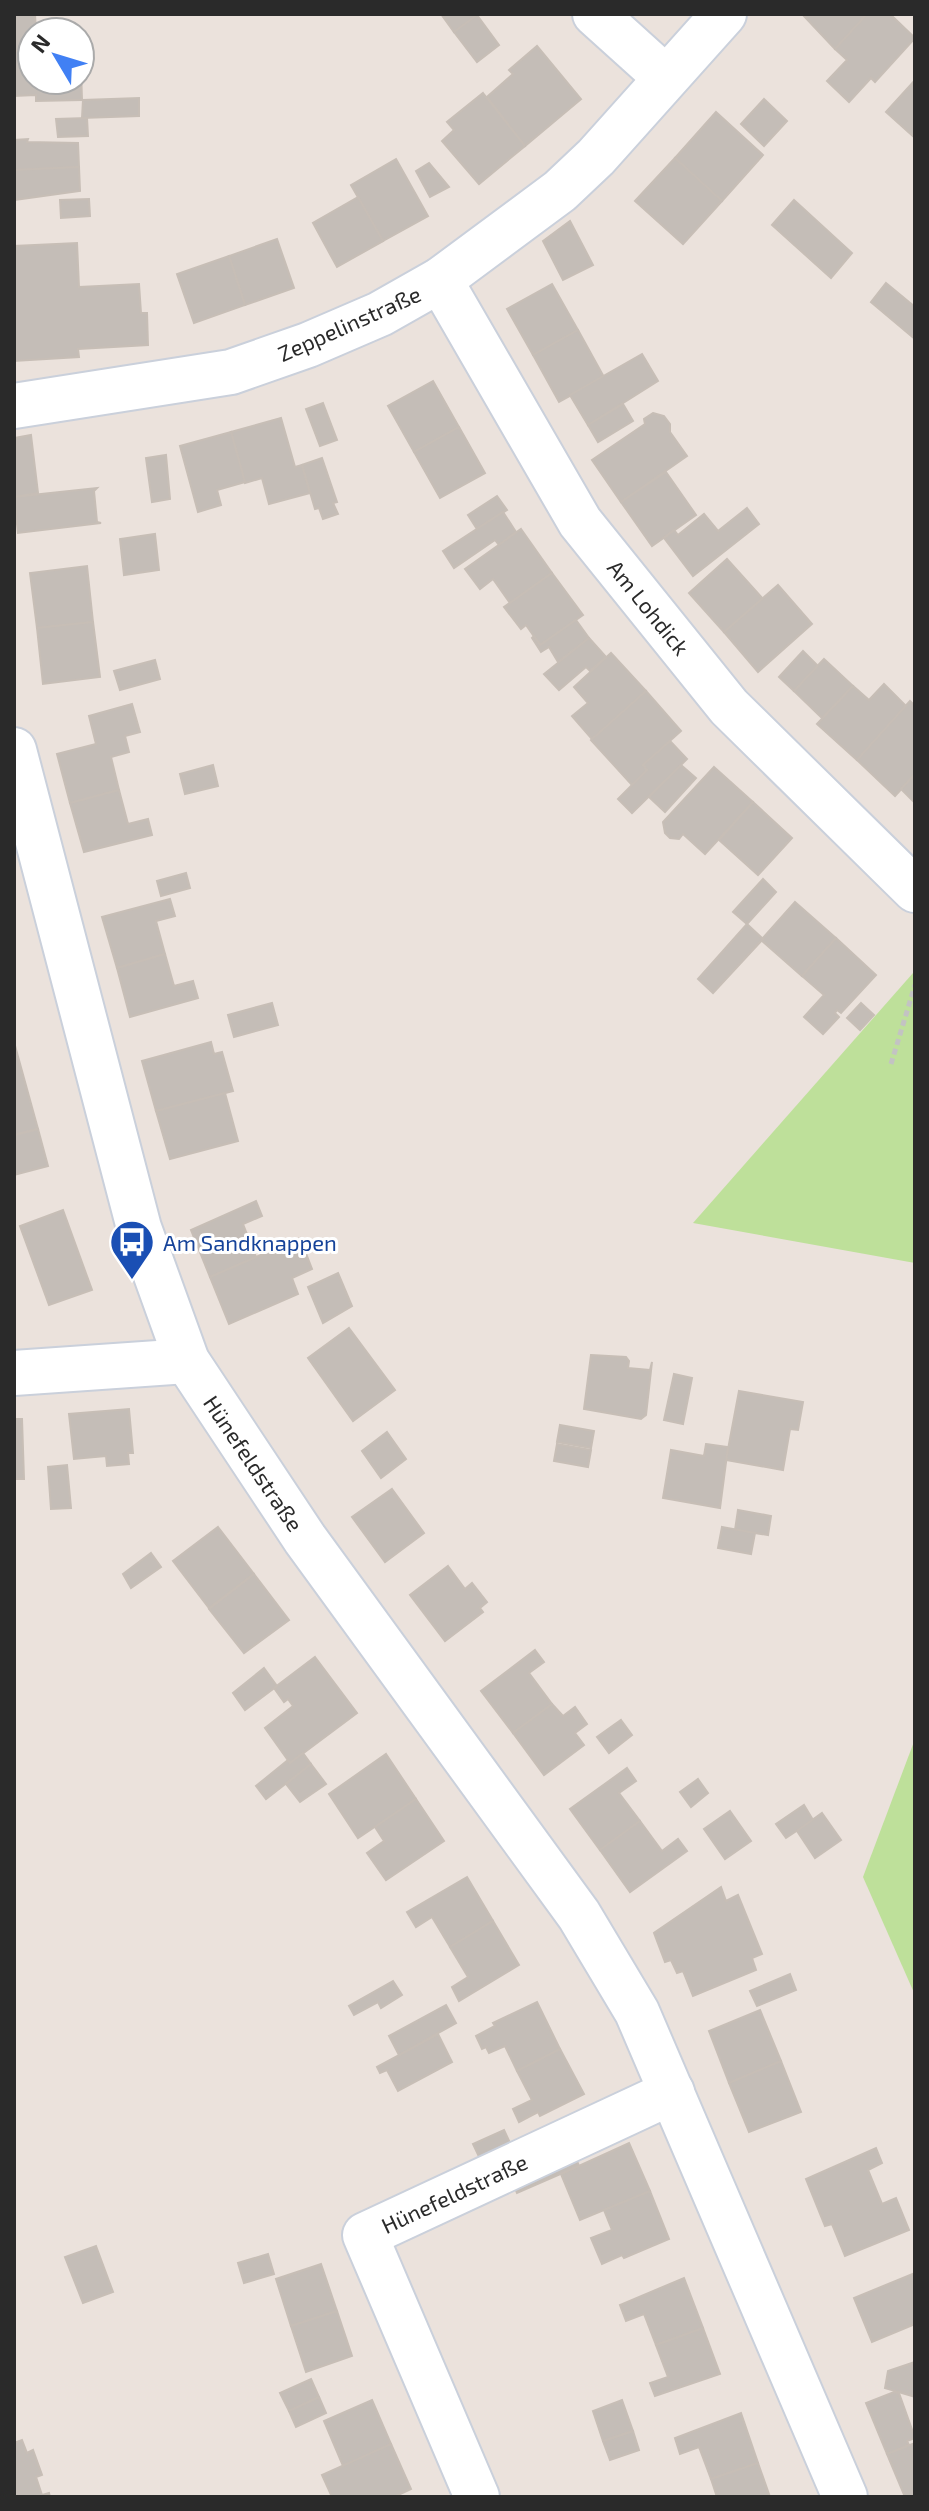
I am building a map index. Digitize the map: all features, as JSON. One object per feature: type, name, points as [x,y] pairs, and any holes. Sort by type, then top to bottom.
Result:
[{"type":"street","points":[[595,14],[666,78]]},
{"type":"street","name":"Zeppelinstraße","points":[[14,406],[231,372],[323,339],[380,314],[440,280],[560,191],[596,157],[724,14]]},
{"type":"street","name":"Am Lohdick","points":[[440,280],[580,522],[729,707],[915,890]]},
{"type":"street","name":"Hünefeldstraße","points":[[14,750],[139,1228],[187,1361],[305,1539],[579,1915],[637,2012],[845,2497]]},
{"type":"street","points":[[14,1373],[187,1361]]},
{"type":"street","name":"Hünefeldstraße","points":[[477,2497],[365,2235],[672,2092]]},
{"type":"path","points":[[891,1064],[915,985]]},
{"type":"green space","points":[[913,973],[915,1263],[693,1223]]},
{"type":"green space","points":[[915,1739],[915,1995],[863,1877]]},
{"type":"building","points":[[14,14],[35,14],[16,16],[14,51]]},
{"type":"building","points":[[441,14],[476,14],[477,15],[454,32]]},
{"type":"building","points":[[802,14],[867,14],[835,49]]},
{"type":"building","points":[[867,14],[890,14],[915,38],[875,82],[871,78],[849,102],[827,81],[847,60],[835,49]]},
{"type":"building","points":[[477,15],[499,45],[477,62],[454,32]]},
{"type":"building","points":[[537,46],[581,99],[525,146],[487,97],[513,74],[509,70]]},
{"type":"building","points":[[14,51],[16,51],[14,96]]},
{"type":"building","points":[[915,80],[915,138],[886,112]]},
{"type":"building","points":[[483,93],[525,146],[479,184],[442,141],[454,130],[447,122]]},
{"type":"building","points":[[36,96],[82,96],[82,100],[36,101]]},
{"type":"building","points":[[139,98],[139,116],[82,118],[83,100]]},
{"type":"building","points":[[764,99],[787,121],[764,146],[741,124]]},
{"type":"building","points":[[716,112],[763,155],[722,201],[675,158]]},
{"type":"building","points":[[87,118],[88,136],[58,137],[56,119]]},
{"type":"building","points":[[28,139],[27,142],[78,143],[79,167],[14,170],[14,140]]},
{"type":"building","points":[[675,158],[722,201],[683,244],[635,201]]},
{"type":"building","points":[[396,159],[428,216],[383,241],[351,185]]},
{"type":"building","points":[[429,163],[449,187],[430,197],[416,171]]},
{"type":"building","points":[[79,167],[80,191],[14,200],[14,170]]},
{"type":"building","points":[[358,197],[383,241],[337,267],[313,223]]},
{"type":"building","points":[[89,199],[90,216],[61,218],[60,200]]},
{"type":"building","points":[[794,200],[852,253],[831,278],[772,225]]},
{"type":"building","points":[[570,221],[593,265],[563,280],[543,241]]},
{"type":"building","points":[[277,239],[294,288],[245,305],[229,256]]},
{"type":"building","points":[[77,243],[79,287],[139,284],[141,313],[147,313],[148,345],[78,349],[79,357],[14,361],[14,246]]},
{"type":"building","points":[[229,256],[245,305],[194,323],[177,274]]},
{"type":"building","points":[[886,283],[915,307],[915,339],[871,302]]},
{"type":"building","points":[[552,284],[578,330],[533,355],[507,309]]},
{"type":"building","points":[[578,330],[604,377],[559,402],[533,355]]},
{"type":"building","points":[[642,354],[658,381],[588,425],[570,395]]},
{"type":"building","points":[[433,381],[459,427],[414,452],[388,406]]},
{"type":"building","points":[[323,403],[337,440],[320,446],[306,409]]},
{"type":"building","points":[[623,404],[633,421],[598,442],[588,425]]},
{"type":"building","points":[[653,413],[664,416],[670,424],[670,432],[687,456],[621,502],[592,460],[645,424],[644,419]]},
{"type":"building","points":[[281,418],[295,467],[302,465],[310,493],[269,504],[262,478],[245,483],[231,432]]},
{"type":"building","points":[[459,427],[485,473],[440,498],[414,452]]},
{"type":"building","points":[[231,432],[245,482],[217,490],[221,505],[198,512],[180,446]]},
{"type":"building","points":[[31,435],[38,493],[14,497],[14,438]]},
{"type":"building","points":[[166,455],[170,499],[152,502],[146,458]]},
{"type":"building","points":[[322,458],[338,514],[323,519],[319,508],[315,509],[302,465]]},
{"type":"building","points":[[666,472],[696,515],[652,546],[621,502]]},
{"type":"building","points":[[97,488],[94,491],[97,522],[101,523],[18,533],[14,497]]},
{"type":"building","points":[[497,496],[507,510],[477,529],[468,515]]},
{"type":"building","points":[[747,508],[759,524],[693,576],[664,538],[674,530],[678,535],[704,514],[718,531]]},
{"type":"building","points":[[503,512],[516,532],[499,545],[495,540],[454,568],[443,551]]},
{"type":"building","points":[[521,529],[552,573],[510,603],[493,579],[480,589],[465,569]]},
{"type":"building","points":[[155,534],[159,570],[124,575],[120,539]]},
{"type":"building","points":[[727,559],[763,599],[724,632],[689,593]]},
{"type":"building","points":[[87,566],[93,622],[37,628],[30,573]]},
{"type":"building","points":[[552,573],[583,615],[540,645],[526,625],[521,629],[504,607]]},
{"type":"building","points":[[778,585],[812,624],[758,672],[724,632]]},
{"type":"building","points":[[576,620],[589,638],[558,662],[549,647],[541,652],[532,638],[534,636],[540,645]]},
{"type":"building","points":[[93,622],[100,677],[43,684],[37,628]]},
{"type":"building","points":[[589,638],[606,657],[590,671],[586,667],[559,690],[544,674]]},
{"type":"building","points":[[803,651],[818,666],[794,691],[779,677]]},
{"type":"building","points":[[611,653],[646,691],[592,739],[572,716],[588,703],[574,687]]},
{"type":"building","points":[[824,659],[853,686],[822,718],[794,691]]},
{"type":"building","points":[[155,660],[160,679],[120,690],[114,671]]},
{"type":"building","points":[[884,684],[906,706],[857,760],[817,724],[853,686],[869,700]]},
{"type":"building","points":[[646,691],[681,731],[643,765],[647,770],[632,785],[591,740]]},
{"type":"building","points":[[910,701],[915,706],[915,774],[895,796],[857,760]]},
{"type":"building","points":[[132,704],[140,732],[125,736],[129,752],[111,757],[119,790],[70,803],[57,754],[96,744],[89,716]]},
{"type":"building","points":[[670,741],[687,759],[632,813],[618,799],[647,770],[643,765]]},
{"type":"building","points":[[213,765],[218,786],[185,794],[180,774]]},
{"type":"building","points":[[681,765],[696,778],[665,812],[649,797]]},
{"type":"building","points":[[714,767],[753,802],[705,854],[683,834],[679,839],[670,838],[665,833],[663,822]]},
{"type":"building","points":[[915,774],[915,803],[901,789]]},
{"type":"building","points":[[119,790],[128,824],[148,819],[152,835],[84,852],[70,803]]},
{"type":"building","points":[[753,802],[792,838],[758,875],[719,840]]},
{"type":"building","points":[[186,873],[190,888],[161,896],[157,881]]},
{"type":"building","points":[[763,879],[776,892],[747,924],[733,912]]},
{"type":"building","points":[[170,899],[175,916],[156,921],[165,954],[117,968],[102,917]]},
{"type":"building","points":[[795,902],[836,938],[802,976],[761,940]]},
{"type":"building","points":[[747,924],[763,939],[713,993],[698,979]]},
{"type":"building","points":[[836,938],[876,975],[841,1013],[837,1010],[835,1013],[839,1017],[823,1034],[804,1017],[824,995],[802,976]]},
{"type":"building","points":[[165,954],[174,986],[193,981],[198,998],[130,1017],[117,968]]},
{"type":"building","points":[[272,1003],[278,1025],[234,1037],[228,1015]]},
{"type":"building","points":[[861,1003],[874,1015],[860,1030],[847,1018]]},
{"type":"building","points":[[14,1042],[38,1129],[14,1135]]},
{"type":"building","points":[[211,1042],[214,1054],[222,1052],[233,1091],[156,1111],[142,1061]]},
{"type":"building","points":[[225,1093],[238,1141],[170,1159],[156,1111]]},
{"type":"building","points":[[38,1129],[48,1166],[14,1175],[14,1135]]},
{"type":"building","points":[[256,1201],[262,1216],[243,1224],[256,1257],[210,1277],[191,1230]]},
{"type":"building","points":[[63,1210],[92,1290],[49,1305],[20,1226]]},
{"type":"building","points":[[300,1238],[312,1269],[292,1278],[298,1294],[229,1324],[210,1277]]},
{"type":"building","points":[[338,1273],[352,1306],[323,1323],[308,1287]]},
{"type":"building","points":[[349,1328],[395,1390],[353,1421],[308,1358]]},
{"type":"building","points":[[591,1355],[626,1357],[628,1368],[650,1370],[652,1362],[646,1415],[641,1419],[584,1409]]},
{"type":"building","points":[[674,1374],[692,1378],[683,1424],[664,1420]]},
{"type":"building","points":[[739,1391],[803,1402],[798,1430],[790,1429],[783,1470],[726,1460]]},
{"type":"building","points":[[129,1409],[133,1453],[128,1453],[129,1464],[107,1466],[106,1456],[74,1459],[69,1414]]},
{"type":"building","points":[[14,1419],[22,1419],[24,1479],[14,1479]]},
{"type":"building","points":[[560,1425],[594,1431],[591,1448],[557,1442]]},
{"type":"building","points":[[387,1432],[406,1459],[381,1478],[362,1451]]},
{"type":"building","points":[[557,1444],[591,1450],[588,1467],[554,1461]]},
{"type":"building","points":[[706,1444],[728,1447],[720,1508],[663,1498],[671,1450],[704,1456]]},
{"type":"building","points":[[67,1465],[71,1508],[51,1509],[48,1467]]},
{"type":"building","points":[[392,1489],[424,1533],[385,1562],[352,1517]]},
{"type":"building","points":[[738,1510],[771,1516],[768,1535],[735,1530]]},
{"type":"building","points":[[218,1527],[254,1574],[209,1608],[173,1561]]},
{"type":"building","points":[[722,1527],[755,1533],[751,1554],[718,1548]]},
{"type":"building","points":[[151,1553],[161,1567],[131,1588],[123,1574]]},
{"type":"building","points":[[448,1566],[465,1589],[472,1583],[487,1602],[480,1608],[483,1612],[445,1641],[410,1595]]},
{"type":"building","points":[[254,1574],[289,1620],[244,1653],[209,1609]]},
{"type":"building","points":[[535,1650],[544,1662],[529,1673],[552,1704],[513,1733],[481,1691]]},
{"type":"building","points":[[315,1657],[357,1713],[290,1763],[265,1728],[293,1706],[288,1699],[284,1702],[274,1688]]},
{"type":"building","points":[[264,1668],[277,1686],[245,1710],[233,1693]]},
{"type":"building","points":[[552,1704],[563,1716],[575,1707],[587,1724],[575,1733],[584,1745],[544,1775],[513,1733]]},
{"type":"building","points":[[621,1720],[632,1735],[609,1753],[597,1737]]},
{"type":"building","points":[[303,1753],[311,1764],[266,1799],[256,1786],[288,1760],[290,1763]]},
{"type":"building","points":[[386,1754],[416,1799],[358,1838],[329,1794]]},
{"type":"building","points":[[311,1764],[326,1784],[300,1802],[286,1784]]},
{"type":"building","points":[[627,1768],[636,1781],[619,1793],[640,1821],[600,1850],[570,1809]]},
{"type":"building","points":[[698,1779],[708,1793],[691,1807],[680,1792]]},
{"type":"building","points":[[416,1799],[444,1841],[386,1880],[367,1853],[384,1841],[375,1827]]},
{"type":"building","points":[[804,1805],[813,1820],[786,1838],[776,1824]]},
{"type":"building","points":[[730,1811],[751,1841],[725,1859],[704,1829]]},
{"type":"building","points":[[822,1813],[841,1840],[815,1858],[797,1831]]},
{"type":"building","points":[[640,1821],[662,1851],[678,1839],[687,1851],[630,1892],[600,1850]]},
{"type":"building","points":[[467,1877],[493,1921],[450,1947],[432,1917],[416,1927],[407,1912]]},
{"type":"building","points":[[721,1887],[726,1901],[738,1895],[762,1954],[752,1958],[756,1970],[693,1996],[683,1971],[677,1973],[671,1960],[665,1962],[654,1933]]},
{"type":"building","points":[[493,1921],[519,1965],[459,2001],[452,1987],[468,1977],[450,1947]]},
{"type":"building","points":[[790,1974],[796,1990],[757,2006],[750,1991]]},
{"type":"building","points":[[393,1981],[402,1995],[381,2008],[378,2002],[354,2015],[349,2006]]},
{"type":"building","points":[[537,2002],[560,2049],[517,2071],[505,2046],[489,2053],[486,2047],[482,2049],[476,2036],[495,2026],[493,2023]]},
{"type":"building","points":[[446,2005],[456,2023],[399,2055],[389,2036]]},
{"type":"building","points":[[760,2010],[781,2061],[729,2083],[709,2031]]},
{"type":"building","points":[[438,2034],[452,2062],[398,2091],[387,2070],[380,2073],[377,2067]]},
{"type":"building","points":[[560,2049],[584,2094],[540,2116],[538,2112],[519,2122],[513,2109],[532,2100],[517,2071]]},
{"type":"building","points":[[781,2061],[801,2112],[749,2132],[729,2083]]},
{"type":"building","points":[[504,2130],[512,2147],[481,2161],[473,2144]]},
{"type":"building","points":[[629,2143],[650,2191],[580,2220],[561,2174]]},
{"type":"building","points":[[571,2146],[579,2166],[517,2193],[509,2174]]},
{"type":"building","points":[[876,2148],[882,2163],[868,2170],[882,2204],[896,2198],[909,2230],[845,2256],[832,2224],[825,2226],[806,2179]]},
{"type":"building","points":[[650,2191],[669,2239],[602,2264],[591,2238],[612,2230],[604,2210]]},
{"type":"building","points":[[96,2246],[113,2292],[83,2303],[65,2257]]},
{"type":"building","points":[[268,2254],[274,2274],[244,2283],[238,2263]]},
{"type":"building","points":[[321,2264],[337,2311],[291,2326],[276,2279]]},
{"type":"building","points":[[915,2273],[915,2324],[872,2342],[854,2298]]},
{"type":"building","points":[[684,2278],[703,2328],[656,2345],[644,2314],[626,2321],[620,2305]]},
{"type":"building","points":[[337,2311],[352,2356],[306,2372],[291,2326]]},
{"type":"building","points":[[703,2328],[720,2374],[655,2396],[650,2383],[668,2377],[656,2345]]},
{"type":"building","points":[[915,2362],[915,2397],[885,2388],[888,2371]]},
{"type":"building","points":[[311,2379],[319,2397],[289,2411],[280,2393]]},
{"type":"building","points":[[894,2392],[899,2393],[915,2438],[907,2441],[909,2445],[887,2454],[866,2403]]},
{"type":"building","points":[[319,2397],[326,2413],[296,2427],[289,2411]]},
{"type":"building","points":[[372,2400],[391,2444],[343,2466],[324,2421]]},
{"type":"building","points":[[622,2400],[633,2431],[603,2441],[593,2411]]},
{"type":"building","points":[[741,2413],[758,2463],[711,2479],[699,2447],[680,2454],[675,2438]]},
{"type":"building","points":[[633,2431],[639,2450],[610,2460],[603,2441]]},
{"type":"building","points":[[22,2440],[27,2453],[33,2450],[42,2475],[36,2477],[42,2495],[49,2493],[50,2497],[14,2497],[14,2443]]},
{"type":"building","points":[[915,2443],[915,2497],[905,2497],[887,2454]]},
{"type":"building","points":[[391,2444],[411,2489],[394,2497],[332,2497],[322,2475]]},
{"type":"building","points":[[758,2463],[770,2497],[717,2497],[711,2479]]},
{"type":"place","name":"Am Sandknappen","points":[[132,1281]]}]
